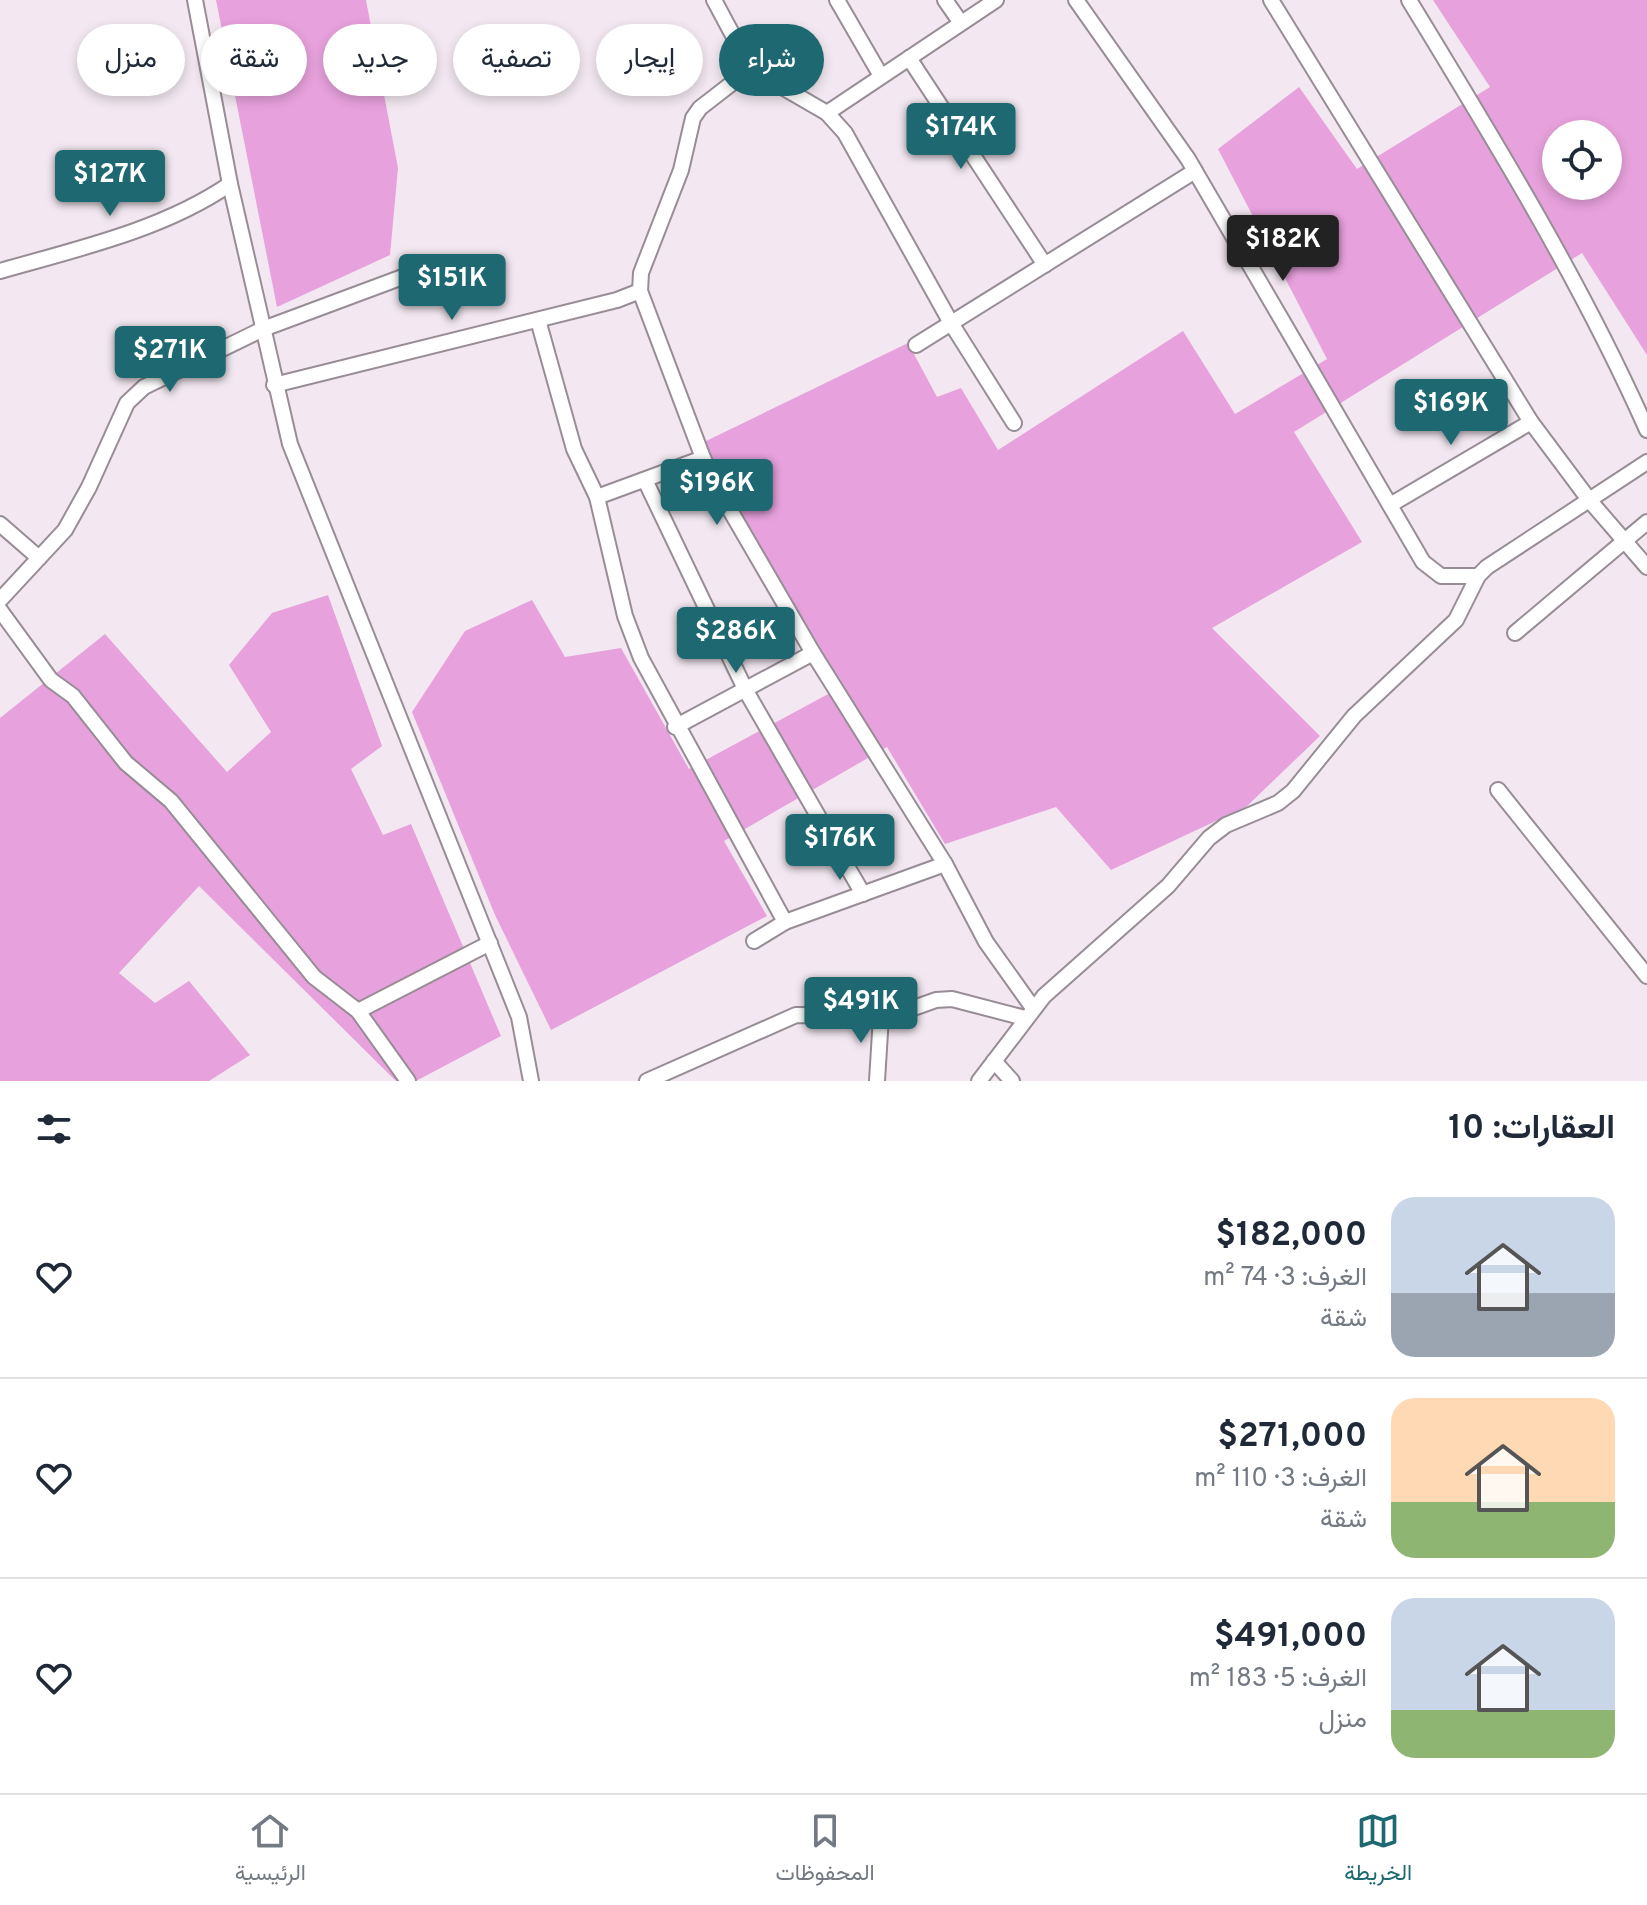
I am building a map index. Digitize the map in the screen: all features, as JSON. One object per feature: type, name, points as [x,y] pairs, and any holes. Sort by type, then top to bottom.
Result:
[{"type":"street","points":[[195,0],[230,184],[274,385],[310,499],[519,1017],[531,1081]]},
{"type":"street","points":[[714,0],[726,24]]},
{"type":"street","points":[[837,0],[881,76]]},
{"type":"street","points":[[945,0],[961,23]]},
{"type":"street","points":[[827,113],[996,0]]},
{"type":"street","points":[[1076,0],[1195,171],[1431,571],[1449,577],[1478,576]]},
{"type":"street","points":[[1271,0],[1531,422],[1590,501],[1647,567]]},
{"type":"street","points":[[1409,0],[1525,190],[1595,321],[1647,430]]},
{"type":"street","points":[[909,58],[1045,265]]},
{"type":"street","points":[[719,94],[693,118],[681,170],[641,273],[640,291],[703,458],[813,653],[945,864],[986,942],[1029,1013]]},
{"type":"street","points":[[798,96],[827,113],[845,133],[951,323],[1014,423]]},
{"type":"street","points":[[916,345],[1195,171]]},
{"type":"street","points":[[0,271],[139,228],[199,203],[230,184]]},
{"type":"street","points":[[0,600],[76,512],[127,403],[144,387],[263,329],[416,272]]},
{"type":"street","points":[[274,385],[617,300],[640,291]]},
{"type":"street","points":[[538,320],[574,449],[597,497],[625,616],[675,727],[785,922]]},
{"type":"street","points":[[1390,505],[1531,422]]},
{"type":"street","points":[[597,497],[703,458]]},
{"type":"street","points":[[979,1081],[1029,1013],[1060,979],[1168,886],[1209,838],[1226,825],[1278,803],[1293,791],[1354,716],[1456,620],[1478,576],[1647,462]]},
{"type":"street","points":[[645,480],[746,691],[863,894]]},
{"type":"street","points":[[1515,633],[1647,522]]},
{"type":"street","points":[[0,524],[39,558]]},
{"type":"street","points":[[0,610],[51,680],[73,696],[126,763],[171,801],[314,977],[358,1011],[408,1081]]},
{"type":"street","points":[[675,727],[813,653]]},
{"type":"street","points":[[1498,790],[1647,976]]},
{"type":"street","points":[[754,941],[785,922],[945,864]]},
{"type":"street","points":[[358,1011],[490,943]]},
{"type":"street","points":[[647,1081],[783,1018],[812,1014],[881,1016],[952,999],[1029,1013]]},
{"type":"street","points":[[877,1081],[881,1016]]},
{"type":"street","points":[[994,1061],[1012,1081]]},
{"type":"shaded area","points":[[216,0],[366,0],[371,24],[323,24],[323,96],[384,96],[398,168],[390,255],[277,307],[235,96],[307,96],[307,24],[221,24]]},
{"type":"shaded area","points":[[1433,0],[1647,0],[1647,355],[1582,253],[1294,432],[1362,542],[1212,628],[1320,736],[1246,807],[1111,870],[1056,807],[945,844],[887,747],[724,841],[767,916],[551,1030],[495,915],[412,712],[465,631],[532,600],[565,657],[621,648],[689,769],[843,686],[734,504],[704,442],[908,343],[937,397],[961,388],[998,450],[1183,331],[1235,414],[1327,359],[1218,149],[1299,87],[1357,169],[1490,87]]},
{"type":"shaded area","points":[[328,595],[382,746],[351,769],[383,835],[411,824],[501,1036],[416,1081],[396,1081],[199,886],[119,973],[155,1003],[189,981],[250,1055],[209,1081],[0,1081],[0,718],[105,634],[227,772],[271,732],[229,665],[272,613]]}]
